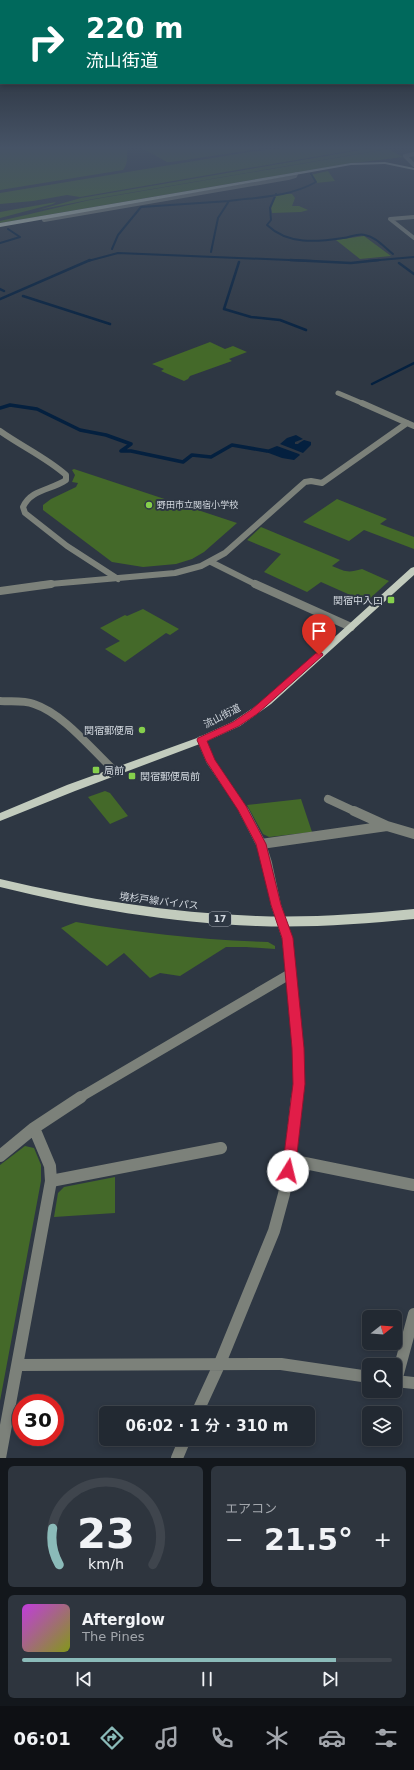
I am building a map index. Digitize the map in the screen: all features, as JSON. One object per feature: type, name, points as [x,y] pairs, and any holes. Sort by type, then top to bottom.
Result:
[{"type":"main road","points":[[0,224],[53,215]]},
{"type":"main road","name":"流山街道","points":[[0,817],[115,771],[202,740],[236,724],[263,705],[414,570]]},
{"type":"main road","name":"境杉戸線バイパス","points":[[0,883],[62,898],[156,914],[228,920],[347,920],[414,914]]},
{"type":"street","points":[[44,220],[73,215]]},
{"type":"street","points":[[414,217],[390,219],[414,238]]},
{"type":"street","points":[[338,393],[414,426]]},
{"type":"street","points":[[0,590],[37,585],[118,579],[192,570],[211,562],[225,553],[305,482],[311,481],[322,483],[407,423]]},
{"type":"street","points":[[0,432],[21,446],[55,464],[66,475],[66,480],[60,485],[25,500],[23,507],[25,512],[67,546],[118,579]]},
{"type":"street","points":[[211,562],[279,596],[351,627]]},
{"type":"street","points":[[0,701],[33,703],[44,707],[115,771]]},
{"type":"street","points":[[200,1406],[220,1363],[274,1231],[284,1194],[290,1160],[299,1084],[298,1048],[287,938],[276,905],[261,844],[243,808],[210,761],[202,740]]},
{"type":"street","points":[[328,799],[387,826],[414,834]]},
{"type":"street","points":[[261,844],[387,826]]},
{"type":"street","points":[[0,1156],[34,1128],[62,1108],[290,974]]},
{"type":"street","points":[[0,1458],[51,1181],[50,1166],[34,1128]]},
{"type":"street","points":[[51,1181],[221,1148]]},
{"type":"street","points":[[290,1160],[414,1185]]},
{"type":"street","points":[[402,1359],[414,1314]]},
{"type":"street","points":[[18,1365],[220,1363],[281,1364],[362,1376]]},
{"type":"street","points":[[402,1382],[414,1383]]},
{"type":"street","points":[[177,1458],[182,1446]]},
{"type":"green space","points":[[0,215],[11,215],[0,218]]},
{"type":"green space","points":[[26,215],[47,215],[0,223],[0,221]]},
{"type":"green space","points":[[364,236],[391,256],[360,259],[336,240]]},
{"type":"green space","points":[[210,342],[225,349],[233,346],[247,352],[229,359],[232,361],[190,376],[184,381],[161,371],[164,369],[152,364]]},
{"type":"green space","points":[[74,469],[237,523],[204,552],[192,559],[176,564],[143,567],[112,562],[43,510],[43,505],[51,499],[76,487],[78,483],[72,482],[75,475],[72,470]]},
{"type":"green space","points":[[337,499],[387,519],[380,524],[414,537],[414,549],[364,530],[349,541],[303,522]]},
{"type":"green space","points":[[261,527],[340,560],[332,566],[344,571],[362,569],[389,581],[366,602],[321,582],[307,592],[264,572],[281,554],[247,540]]},
{"type":"green space","points":[[143,609],[179,629],[170,635],[166,633],[125,662],[105,649],[120,641],[100,628],[125,615],[127,616]]},
{"type":"green space","points":[[105,791],[110,793],[128,816],[110,824],[88,797]]},
{"type":"green space","points":[[301,799],[312,832],[269,837],[263,834],[247,805]]},
{"type":"green space","points":[[76,922],[219,940],[268,942],[275,946],[275,949],[226,947],[180,976],[160,973],[150,978],[124,953],[107,966],[61,928]]},
{"type":"green space","points":[[25,1146],[34,1148],[41,1165],[41,1181],[0,1401],[0,1165]]},
{"type":"green space","points":[[115,1177],[115,1213],[54,1217],[58,1193],[64,1187]]},
{"type":"water","points":[[296,435],[303,439],[295,442],[295,444],[298,444],[304,440],[311,442],[311,445],[303,453],[280,444],[287,438]]},
{"type":"water","points":[[277,446],[300,455],[294,460],[282,458],[266,452],[267,450]]},
{"type":"waterway","points":[[112,249],[118,235],[134,215]]},
{"type":"waterway","points":[[211,252],[220,215]]},
{"type":"waterway","points":[[271,215],[271,220],[267,225],[284,236],[293,239],[313,241],[346,238],[357,235],[369,236],[393,254]]},
{"type":"waterway","points":[[0,243],[20,237],[8,229]]},
{"type":"waterway","points":[[88,261],[118,253],[297,260]]},
{"type":"waterway","points":[[377,260],[414,257]]},
{"type":"waterway","points":[[0,299],[90,260]]},
{"type":"waterway","points":[[290,260],[297,260]]},
{"type":"waterway","points":[[297,260],[313,261]]},
{"type":"waterway","points":[[297,260],[351,263],[377,260]]},
{"type":"waterway","points":[[368,261],[377,260]]},
{"type":"waterway","points":[[239,262],[224,309],[251,317],[280,320],[306,330]]},
{"type":"waterway","points":[[399,263],[414,274]]},
{"type":"waterway","points":[[0,289],[4,291]]},
{"type":"waterway","points":[[23,296],[110,324]]},
{"type":"waterway","points":[[372,384],[414,363]]},
{"type":"waterway","points":[[0,408],[10,405],[37,409],[80,430],[106,435],[131,444],[121,451],[131,451],[183,462],[192,455],[211,457],[232,445],[267,451]]},
{"type":"place","name":"野田市立関宿小学校","points":[[149,505]]},
{"type":"place","name":"関宿中入口","points":[[391,600]]},
{"type":"place","name":"関宿郵便局","points":[[142,730]]},
{"type":"place","name":"局前","points":[[96,770]]},
{"type":"place","name":"関宿郵便局前","points":[[132,776]]},
{"type":"route","points":[[288,1171],[299,1084],[298,1048],[287,938],[276,905],[267,863],[261,844],[243,808],[210,761],[202,740],[236,724],[268,702],[319,655]]}]
